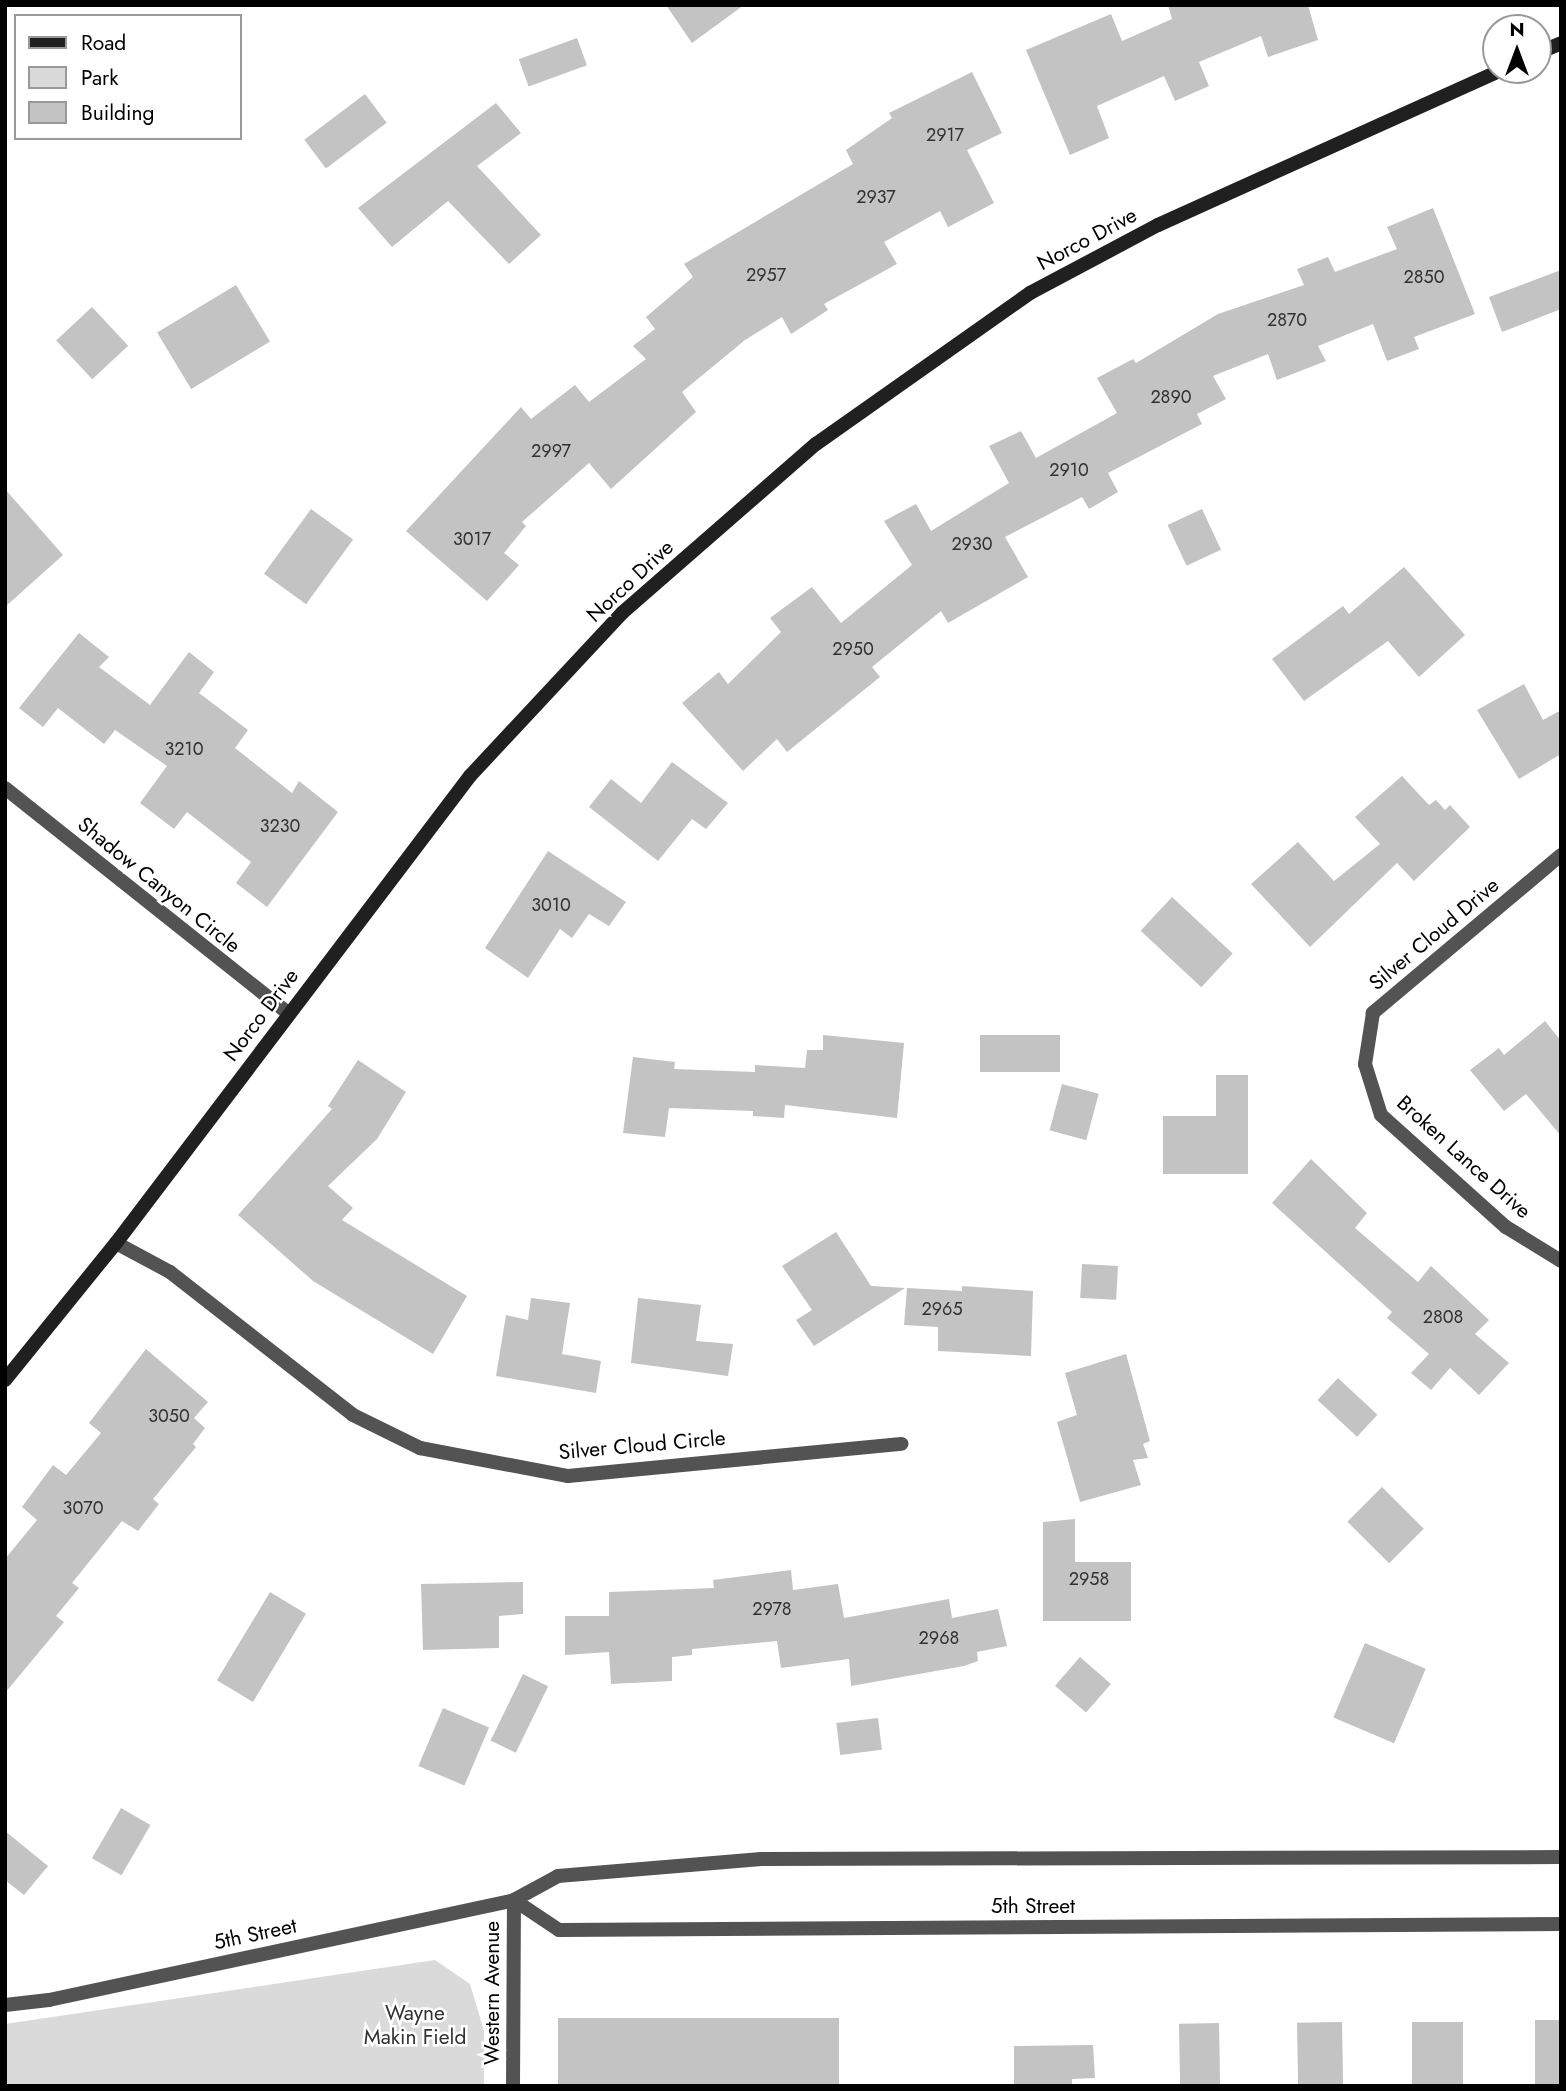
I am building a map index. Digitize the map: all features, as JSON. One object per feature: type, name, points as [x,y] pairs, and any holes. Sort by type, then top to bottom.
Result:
[{"type":"main road","name":"Norco Drive","points":[[5,1380],[116,1243],[470,776],[622,613],[816,444],[1030,293],[1158,225],[1482,79]]},
{"type":"street","name":"Shadow Canyon Circle","points":[[5,788],[288,1013]]},
{"type":"street","name":"Silver Cloud Drive","points":[[1365,1064],[1373,1013],[1561,855]]},
{"type":"street","name":"Broken Lance Drive","points":[[1365,1064],[1381,1115],[1506,1227],[1561,1261]]},
{"type":"street","name":"Silver Cloud Circle","points":[[116,1243],[170,1272],[353,1415],[420,1448],[568,1476],[901,1444]]},
{"type":"street","name":"5th Street","points":[[5,2005],[50,2000],[514,1900],[558,1876],[761,1859],[1561,1857]]},
{"type":"street","name":"5th Street","points":[[514,1900],[559,1930],[1561,1924]]},
{"type":"street","name":"Western Avenue","points":[[513,2086],[514,1900]]},
{"type":"green space","name":"Wayne Makin Field","points":[[435,1960],[470,1984],[484,2031],[484,2086],[5,2086],[5,2024]]},
{"type":"building","points":[[666,5],[744,5],[692,43]]},
{"type":"building","points":[[1168,5],[1308,5],[1318,40],[1268,57],[1261,36],[1199,62],[1209,86],[1175,101],[1164,76],[1097,106],[1109,138],[1070,155],[1026,50],[1111,14],[1122,41],[1172,19]]},
{"type":"building","points":[[577,38],[587,65],[529,86],[519,59]]},
{"type":"building","points":[[972,72],[1002,133],[967,150],[994,203],[948,227],[940,211],[884,242],[897,264],[824,304],[828,310],[791,334],[782,317],[745,340],[682,392],[696,412],[611,489],[589,463],[522,522],[526,526],[504,553],[519,565],[487,601],[406,531],[521,407],[531,419],[575,385],[589,402],[646,359],[633,346],[655,329],[646,317],[693,277],[684,264],[853,164],[846,150],[892,118],[889,113]]},
{"type":"building","points":[[365,94],[387,123],[326,168],[304,140]]},
{"type":"building","points":[[496,103],[521,133],[477,166],[541,235],[509,264],[448,201],[392,247],[358,208]]},
{"type":"building","points":[[1433,208],[1475,314],[1414,337],[1419,349],[1387,361],[1373,324],[1318,346],[1326,361],[1277,380],[1268,354],[1213,376],[1226,399],[1197,414],[1202,424],[1108,473],[1118,492],[1089,509],[1082,497],[1005,537],[1028,577],[948,623],[941,611],[872,667],[880,677],[787,752],[777,739],[743,771],[682,703],[719,672],[728,684],[781,632],[770,618],[812,587],[841,623],[912,565],[884,521],[916,504],[931,531],[1009,483],[989,446],[1021,431],[1036,458],[1117,413],[1097,378],[1133,359],[1136,363],[1218,314],[1304,285],[1297,269],[1328,257],[1335,272],[1397,249],[1387,227]]},
{"type":"building","points":[[1561,270],[1561,309],[1502,332],[1489,297]]},
{"type":"building","points":[[236,285],[270,342],[191,389],[157,332]]},
{"type":"building","points":[[92,307],[128,346],[92,379],[56,340]]},
{"type":"building","points":[[5,489],[63,555],[5,607]]},
{"type":"building","points":[[311,509],[353,540],[306,604],[264,574]]},
{"type":"building","points":[[1202,509],[1221,550],[1187,566],[1168,525]]},
{"type":"building","points":[[1404,567],[1465,635],[1419,677],[1388,641],[1304,701],[1272,659],[1343,606],[1349,614]]},
{"type":"building","points":[[79,633],[109,657],[99,667],[150,705],[189,652],[214,672],[199,693],[248,730],[235,748],[292,793],[299,781],[338,812],[267,907],[236,883],[251,862],[187,812],[174,829],[140,803],[167,766],[115,730],[104,744],[58,708],[43,727],[19,708]]},
{"type":"building","points":[[1524,684],[1543,720],[1561,710],[1561,754],[1519,779],[1477,710]]},
{"type":"building","points":[[672,762],[728,803],[706,829],[692,819],[658,861],[589,807],[611,779],[641,803]]},
{"type":"building","points":[[1402,776],[1429,805],[1436,800],[1445,810],[1450,805],[1470,827],[1414,881],[1397,863],[1310,947],[1251,884],[1298,842],[1334,881],[1380,844],[1355,817]]},
{"type":"building","points":[[548,851],[626,902],[609,926],[589,914],[572,938],[560,929],[528,978],[485,948]]},
{"type":"building","points":[[1172,897],[1233,954],[1201,987],[1141,931]]},
{"type":"building","points":[[1545,1021],[1561,1041],[1561,1136],[1526,1094],[1504,1111],[1470,1070],[1499,1048],[1504,1055]]},
{"type":"building","points":[[823,1035],[904,1043],[897,1118],[785,1105],[784,1118],[753,1116],[753,1111],[669,1108],[665,1137],[623,1133],[633,1057],[675,1062],[674,1069],[755,1072],[755,1065],[805,1068],[807,1050],[823,1050]]},
{"type":"building","points":[[980,1035],[1060,1035],[1060,1072],[980,1072]]},
{"type":"building","points":[[358,1060],[406,1092],[377,1139],[328,1186],[353,1208],[342,1220],[467,1296],[433,1354],[313,1281],[238,1215],[332,1109],[328,1106]]},
{"type":"building","points":[[1216,1075],[1248,1075],[1248,1174],[1163,1174],[1163,1116],[1216,1116]]},
{"type":"building","points":[[1062,1084],[1099,1094],[1086,1140],[1050,1130]]},
{"type":"building","points":[[1311,1159],[1367,1213],[1355,1228],[1418,1282],[1431,1266],[1489,1320],[1475,1334],[1509,1363],[1479,1395],[1450,1368],[1431,1390],[1411,1373],[1429,1354],[1387,1318],[1392,1312],[1272,1203]]},
{"type":"building","points":[[836,1232],[871,1286],[905,1288],[814,1346],[796,1320],[812,1310],[782,1266]]},
{"type":"building","points":[[1082,1264],[1118,1266],[1116,1300],[1080,1298]]},
{"type":"building","points":[[962,1286],[1033,1291],[1031,1356],[938,1351],[938,1327],[904,1325],[907,1288],[962,1291]]},
{"type":"building","points":[[531,1298],[570,1303],[562,1354],[601,1361],[596,1393],[496,1376],[506,1315],[528,1320]]},
{"type":"building","points":[[638,1298],[701,1305],[696,1341],[733,1344],[728,1376],[631,1363]]},
{"type":"building","points":[[146,1349],[208,1402],[194,1418],[205,1428],[193,1444],[196,1447],[153,1499],[159,1504],[138,1531],[122,1521],[72,1583],[79,1588],[56,1616],[64,1622],[5,1693],[5,1559],[37,1520],[22,1507],[53,1465],[66,1475],[101,1433],[89,1423]]},
{"type":"building","points":[[1126,1354],[1150,1441],[1143,1444],[1148,1458],[1133,1460],[1141,1485],[1080,1502],[1057,1422],[1077,1415],[1065,1373]]},
{"type":"building","points":[[1338,1378],[1377,1415],[1357,1437],[1318,1400]]},
{"type":"building","points":[[1382,1487],[1424,1529],[1389,1563],[1347,1522]]},
{"type":"building","points":[[1075,1519],[1075,1562],[1131,1562],[1131,1621],[1043,1621],[1043,1522]]},
{"type":"building","points":[[791,1570],[793,1590],[838,1584],[844,1618],[949,1599],[952,1618],[998,1609],[1007,1646],[977,1652],[978,1661],[964,1666],[851,1686],[849,1659],[781,1668],[777,1641],[692,1649],[692,1655],[672,1657],[672,1681],[611,1684],[609,1652],[565,1655],[565,1616],[609,1616],[609,1592],[714,1588],[713,1580]]},
{"type":"building","points":[[523,1582],[523,1614],[499,1616],[499,1648],[423,1650],[421,1584]]},
{"type":"building","points":[[270,1592],[306,1614],[253,1702],[217,1680]]},
{"type":"building","points":[[1365,1643],[1426,1669],[1394,1743],[1333,1718]]},
{"type":"building","points":[[1080,1657],[1111,1684],[1086,1713],[1055,1686]]},
{"type":"building","points":[[523,1674],[548,1686],[516,1753],[491,1741]]},
{"type":"building","points":[[443,1708],[489,1728],[464,1786],[418,1766]]},
{"type":"building","points":[[878,1718],[882,1750],[840,1755],[836,1723]]},
{"type":"building","points":[[121,1808],[150,1825],[121,1875],[92,1858]]},
{"type":"building","points":[[5,1831],[48,1866],[24,1895],[5,1880]]},
{"type":"building","points":[[558,2018],[839,2018],[839,2086],[558,2086]]},
{"type":"building","points":[[1535,2020],[1561,2020],[1561,2086],[1535,2086]]},
{"type":"building","points":[[1342,2022],[1343,2086],[1298,2086],[1297,2023]]},
{"type":"building","points":[[1412,2022],[1463,2022],[1463,2086],[1412,2086]]},
{"type":"building","points":[[1219,2023],[1220,2086],[1180,2086],[1179,2024]]},
{"type":"building","points":[[1093,2045],[1095,2078],[1072,2079],[1072,2086],[1014,2086],[1014,2046]]}]
